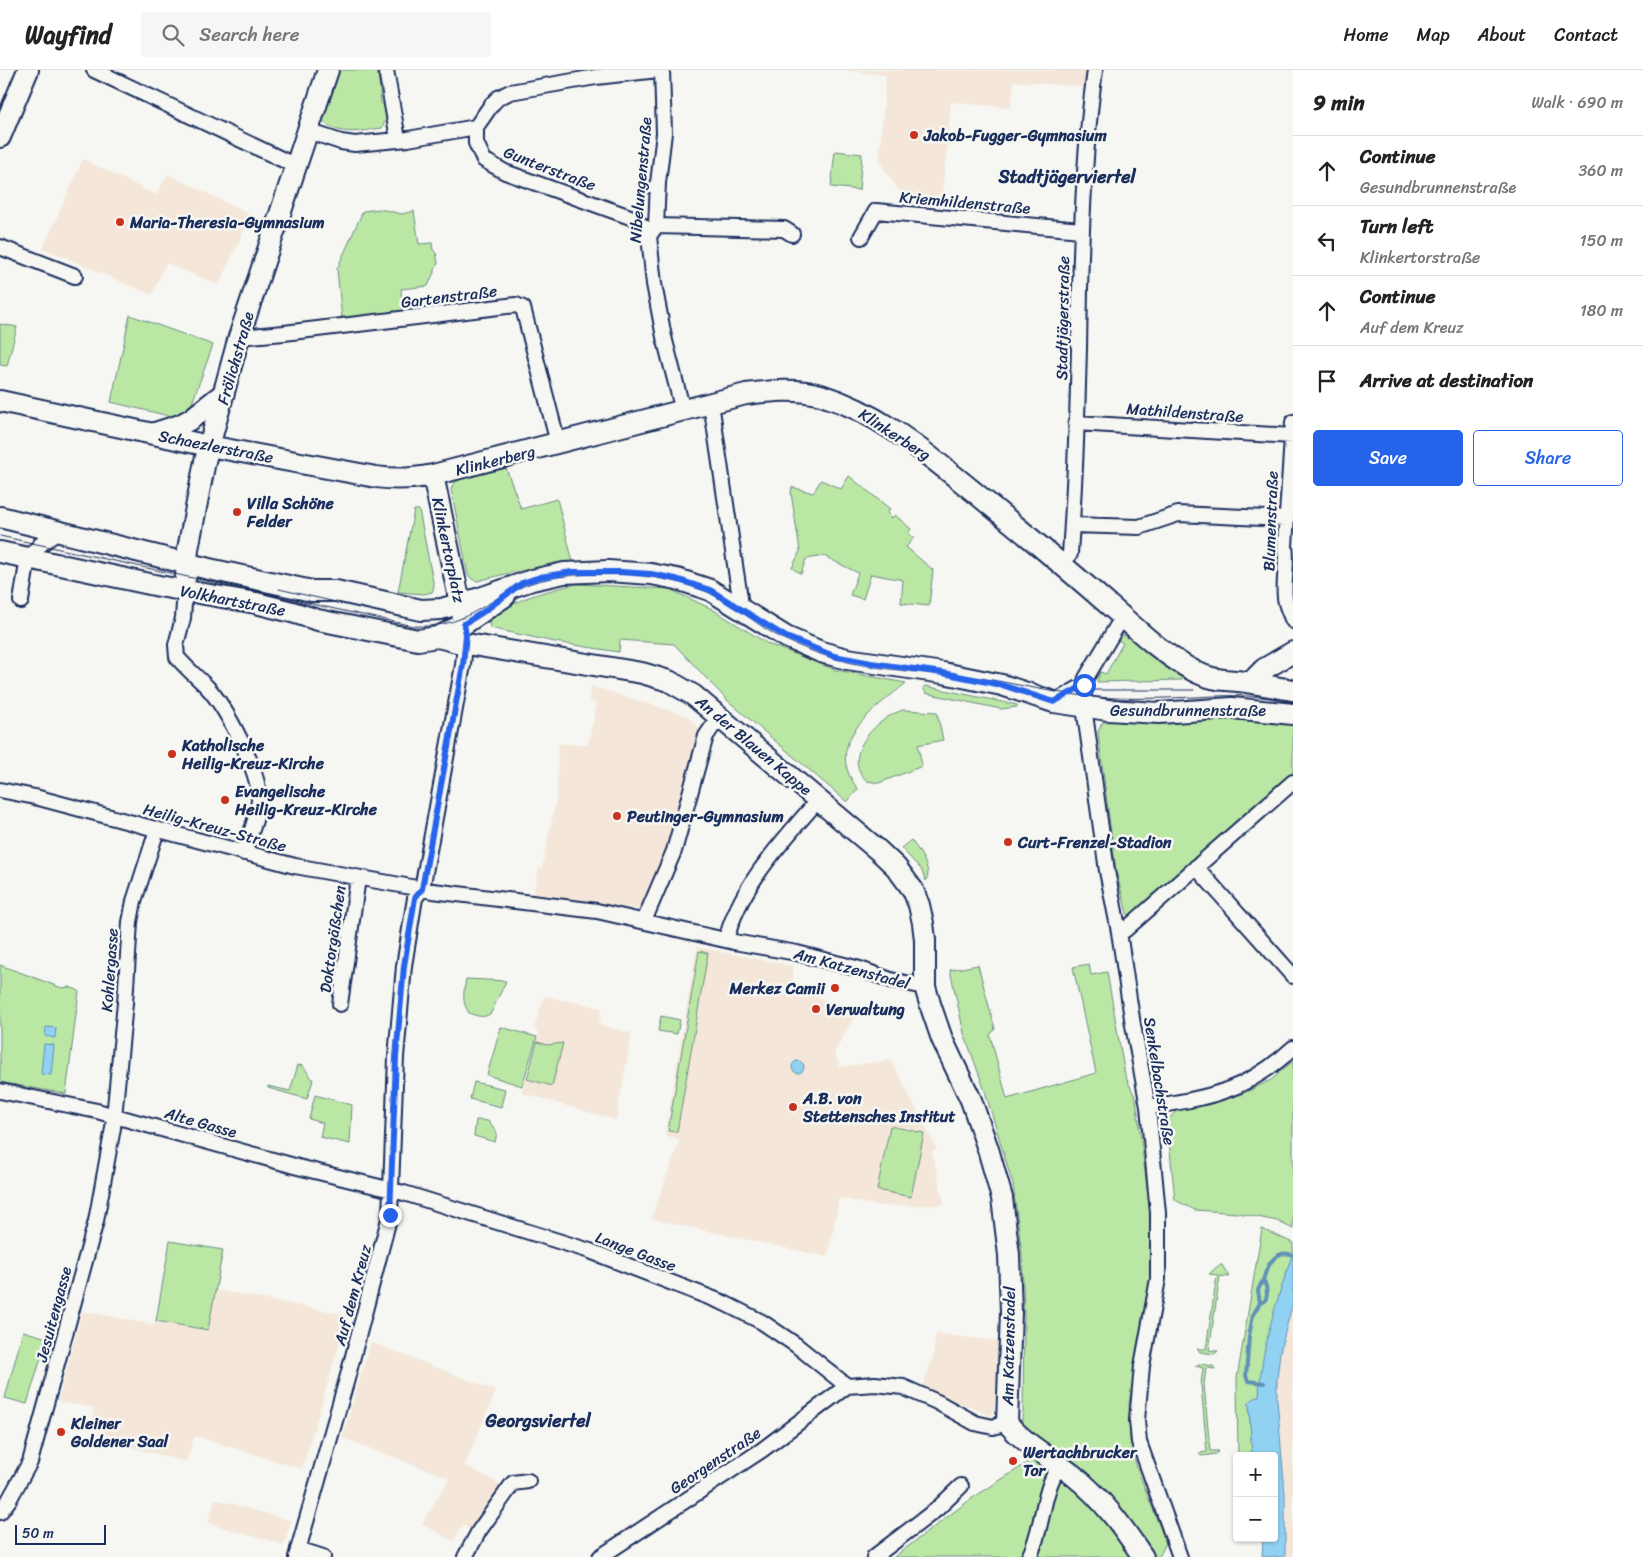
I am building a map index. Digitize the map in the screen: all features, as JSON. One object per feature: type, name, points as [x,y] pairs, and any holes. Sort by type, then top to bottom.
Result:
[{"type":"main road","points":[[0,137],[28,70]]},
{"type":"main road","name":"Frölichstraße","points":[[185,590],[186,564],[209,446],[239,337],[328,70]]},
{"type":"main road","name":"Klinkerberg","points":[[433,475],[746,394],[772,390],[819,395],[855,408],[884,423],[919,447],[1062,564],[1122,616],[1194,671],[1208,678],[1222,681],[1251,682],[1293,690]]},
{"type":"main road","points":[[153,434],[192,419],[224,393]]},
{"type":"main road","name":"Schaezlerstraße","points":[[0,401],[209,446],[376,477],[397,480],[433,475]]},
{"type":"main road","name":"Klinkertorplatz","points":[[433,475],[460,604],[464,634]]},
{"type":"main road","name":"Volkhartstraße","points":[[0,517],[59,530],[186,564],[312,590],[336,591],[421,610],[441,609],[460,604]]},
{"type":"main road","name":"Volkhartstraße","points":[[0,552],[159,586],[256,603],[318,620],[399,637],[418,640],[464,634]]},
{"type":"main road","name":"Gesundbrunnenstraße","points":[[460,604],[548,575],[572,572],[651,574],[694,584],[720,595],[786,637],[834,656],[943,673],[1002,685],[1054,702],[1084,707],[1159,713],[1232,708],[1293,714]]},
{"type":"main road","name":"Gesundbrunnenstraße","points":[[464,634],[483,612],[522,583]]},
{"type":"main road","name":"An der Blauen Kappe","points":[[464,634],[654,676],[680,686],[693,695],[819,799],[896,867],[913,890],[919,905],[923,923],[926,987]]},
{"type":"main road","points":[[1251,682],[1264,669],[1293,652]]},
{"type":"main road","name":"Am Katzenstadel","points":[[926,987],[942,1040],[971,1100],[1002,1198],[1009,1255],[1011,1312],[1007,1424]]},
{"type":"main road","points":[[1007,1424],[1019,1437],[1060,1465],[1102,1502],[1143,1557]]},
{"type":"street","points":[[94,70],[296,166]]},
{"type":"street","points":[[386,70],[398,140]]},
{"type":"street","points":[[308,131],[341,142],[355,144],[398,140],[476,128],[492,104],[498,98],[510,92],[596,77],[658,70]]},
{"type":"street","name":"Nibelungenstraße","points":[[662,70],[664,133],[653,230],[649,236],[654,284],[666,347],[683,410]]},
{"type":"street","name":"Stadtjägerstraße","points":[[1062,564],[1070,554],[1072,525],[1081,230],[1088,130],[1095,70]]},
{"type":"street","name":"Gunterstraße","points":[[476,128],[476,143],[484,160],[505,172],[634,218],[653,230]]},
{"type":"street","name":"Kriemhildenstraße","points":[[861,237],[876,211],[1081,230]]},
{"type":"street","points":[[653,230],[784,229],[792,234]]},
{"type":"street","points":[[0,247],[75,276]]},
{"type":"street","name":"Gartenstraße","points":[[239,337],[516,305],[523,308],[558,443]]},
{"type":"street","points":[[711,403],[731,531],[741,605],[739,607]]},
{"type":"street","name":"Blumenstraße","points":[[1293,422],[1285,546],[1287,558],[1285,599],[1293,621]]},
{"type":"street","name":"Mathildenstraße","points":[[1076,423],[1292,436]]},
{"type":"street","points":[[1072,525],[1139,526],[1178,514],[1286,518]]},
{"type":"street","points":[[21,600],[28,558],[40,545],[59,530]]},
{"type":"street","points":[[185,590],[183,618],[176,645],[177,657],[208,688],[219,704],[244,745],[256,780],[259,797],[258,808],[244,853]]},
{"type":"street","name":"Senkelbachstraße","points":[[1122,616],[1086,678],[1084,685],[1084,707],[1107,871],[1148,1108],[1158,1204],[1158,1279],[1142,1366],[1137,1420],[1139,1442],[1180,1557]]},
{"type":"street","name":"Auf dem Kreuz","points":[[297,1553],[365,1314],[390,1215],[393,1190],[396,1057],[404,966],[415,898],[422,889],[463,665],[464,634]]},
{"type":"street","points":[[1054,702],[1084,685]]},
{"type":"street","points":[[644,921],[674,851],[706,736],[719,717]]},
{"type":"street","points":[[1119,932],[1125,930],[1293,782]]},
{"type":"street","name":"Heilig-Kreuz-Straße","points":[[0,790],[36,797],[244,853],[358,878],[422,889]]},
{"type":"street","points":[[726,940],[731,922],[746,890],[819,799]]},
{"type":"street","name":"Kohlergasse","points":[[114,1116],[124,1013],[130,922],[134,901],[157,830]]},
{"type":"street","points":[[1196,867],[1293,976]]},
{"type":"street","name":"Doktorgäßchen","points":[[340,1004],[358,878]]},
{"type":"street","name":"Am Katzenstadel","points":[[422,889],[575,907],[726,940],[797,952],[891,980],[926,987]]},
{"type":"street","points":[[1148,1108],[1188,1102],[1224,1092],[1252,1080],[1275,1065],[1293,1048]]},
{"type":"street","name":"Alte Gasse","points":[[0,1091],[114,1116],[298,1167],[393,1190]]},
{"type":"street","name":"Jesuitengasse","points":[[0,1512],[32,1456],[96,1220],[114,1116]]},
{"type":"street","name":"Lange Gasse","points":[[393,1190],[590,1251],[724,1302],[769,1326],[847,1386]]},
{"type":"street","points":[[847,1386],[875,1384],[903,1387],[938,1402],[975,1423],[993,1427],[1007,1424]]},
{"type":"street","name":"Georgenstraße","points":[[600,1557],[762,1450],[847,1386]]},
{"type":"street","points":[[1029,1557],[1036,1544],[1052,1477],[1060,1465]]},
{"type":"street","points":[[465,1557],[479,1531],[512,1483],[528,1482]]},
{"type":"street","points":[[874,1557],[937,1510],[961,1486]]},
{"type":"street","points":[[297,1553],[322,1557]]},
{"type":"shaded area","name":"Jakob-Fugger-Gymnasium","points":[[840,70],[1086,70],[1084,87],[1014,81],[1011,108],[951,102],[941,207],[907,203],[879,161],[886,75]]},
{"type":"shaded area","name":"Maria-Theresia-Gymnasium","points":[[83,159],[156,195],[168,174],[251,215],[219,285],[166,263],[152,295],[43,248]]},
{"type":"shaded area","name":"Peutinger-Gymnasium","points":[[591,686],[688,716],[700,730],[705,731],[674,837],[646,906],[641,906],[639,909],[611,908],[533,894],[539,868],[542,868],[557,795],[558,744],[588,744],[597,704],[589,701]]},
{"type":"shaded area","name":"A.B. von Stettensches Institut","points":[[697,947],[794,966],[792,982],[854,1017],[834,1053],[840,1067],[891,1060],[937,1149],[932,1151],[944,1204],[879,1206],[839,1198],[828,1257],[651,1219],[680,1140],[665,1135]]},
{"type":"shaded area","points":[[544,996],[602,1008],[599,1025],[632,1033],[616,1120],[522,1093],[539,1035],[534,1028]]},
{"type":"shaded area","points":[[170,1241],[223,1250],[216,1290],[348,1315],[302,1469],[195,1436],[186,1462],[97,1438],[101,1419],[93,1418],[94,1408],[58,1402],[82,1311],[155,1325]]},
{"type":"shaded area","points":[[1293,1302],[1293,1557],[1285,1557],[1285,1494],[1277,1379],[1280,1352]]},
{"type":"shaded area","points":[[936,1334],[999,1341],[996,1395],[992,1416],[922,1388],[933,1357]]},
{"type":"shaded area","points":[[371,1342],[496,1391],[465,1465],[503,1486],[472,1531],[463,1525],[453,1541],[422,1524],[449,1478],[342,1438]]},
{"type":"shaded area","points":[[215,1499],[291,1521],[284,1545],[208,1523]]},
{"type":"green space","points":[[340,70],[378,70],[381,103],[385,106],[387,117],[382,128],[351,132],[336,129],[323,121]]},
{"type":"green space","points":[[835,151],[862,154],[859,190],[831,187]]},
{"type":"green space","points":[[380,209],[402,214],[414,211],[419,244],[432,243],[438,263],[428,286],[401,289],[403,313],[342,320],[337,269],[363,211]]},
{"type":"green space","points":[[130,315],[213,345],[192,403],[184,411],[173,417],[111,402]]},
{"type":"green space","points":[[0,324],[17,327],[7,366],[0,365]]},
{"type":"green space","points":[[506,468],[521,509],[557,499],[573,562],[514,572],[477,581],[468,575],[451,489],[454,483],[461,479]]},
{"type":"green space","points":[[849,476],[890,509],[887,513],[892,518],[895,515],[911,529],[908,533],[914,538],[906,547],[933,570],[929,606],[901,603],[903,580],[871,574],[863,599],[850,595],[858,573],[824,556],[806,559],[801,574],[792,568],[800,551],[791,493],[792,487],[813,493],[821,480],[841,489]]},
{"type":"green space","points":[[414,510],[419,510],[434,587],[432,592],[424,594],[398,592]]},
{"type":"green space","points":[[577,584],[669,589],[712,609],[768,644],[836,670],[906,683],[867,716],[848,742],[845,756],[848,772],[858,789],[847,802],[727,700],[674,644],[620,640],[619,652],[555,642],[490,628],[489,622],[519,601]]},
{"type":"green space","points":[[1118,632],[1127,638],[1133,634],[1185,674],[1182,680],[1097,682],[1100,672],[1106,674],[1123,643],[1115,638]]},
{"type":"green space","points":[[925,686],[1017,705],[1017,707],[1001,709],[930,694],[926,693],[923,688]]},
{"type":"green space","points":[[903,710],[937,712],[943,740],[918,745],[922,766],[879,783],[867,781],[859,771],[857,760],[859,749],[873,729],[893,714]]},
{"type":"green space","points":[[1227,716],[1277,720],[1293,725],[1293,776],[1200,858],[1128,917],[1116,871],[1098,732],[1102,723]]},
{"type":"green space","points":[[911,840],[921,854],[928,871],[926,881],[921,869],[901,848]]},
{"type":"green space","points":[[699,951],[708,953],[677,1132],[668,1131]]},
{"type":"green space","points":[[1089,964],[1091,975],[1107,972],[1125,1075],[1136,1099],[1151,1221],[1151,1289],[1129,1403],[1130,1440],[1137,1468],[1166,1543],[1159,1557],[894,1557],[971,1499],[1027,1463],[1019,1442],[1023,1411],[1024,1316],[1022,1254],[1013,1185],[985,1091],[964,1033],[950,970],[978,965],[995,1029],[990,1035],[1007,1099],[1096,1073],[1073,967]]},
{"type":"green space","points":[[0,965],[62,988],[70,987],[79,991],[66,1094],[0,1082]]},
{"type":"green space","points":[[466,979],[506,981],[491,1013],[486,1016],[480,1016],[469,1013],[466,1009],[464,992]]},
{"type":"green space","points":[[661,1016],[680,1020],[677,1034],[658,1031]]},
{"type":"green space","points":[[501,1027],[537,1037],[522,1086],[487,1075]]},
{"type":"green space","points":[[537,1042],[548,1045],[563,1043],[552,1086],[527,1079]]},
{"type":"green space","points":[[1293,1061],[1293,1229],[1277,1221],[1238,1213],[1195,1210],[1175,1200],[1167,1121],[1177,1110],[1210,1104],[1240,1095],[1271,1080]]},
{"type":"green space","points":[[298,1065],[303,1066],[313,1080],[307,1099],[268,1088],[268,1086],[290,1091]]},
{"type":"green space","points":[[474,1082],[505,1089],[501,1107],[470,1099]]},
{"type":"green space","points":[[315,1095],[352,1105],[350,1144],[320,1137],[323,1123],[309,1119]]},
{"type":"green space","points":[[476,1120],[488,1121],[497,1133],[495,1142],[474,1136]]},
{"type":"green space","points":[[890,1126],[924,1133],[911,1197],[877,1190]]},
{"type":"green space","points":[[1262,1229],[1293,1243],[1293,1253],[1279,1295],[1259,1397],[1249,1403],[1252,1452],[1238,1452],[1237,1378]]},
{"type":"green space","points":[[170,1241],[223,1250],[208,1330],[156,1321]]},
{"type":"green space","points":[[1219,1265],[1222,1265],[1229,1277],[1220,1276],[1209,1350],[1218,1351],[1214,1354],[1200,1352],[1197,1349],[1206,1349],[1217,1275],[1209,1274]]},
{"type":"green space","points":[[23,1331],[47,1338],[27,1404],[5,1398]]},
{"type":"green space","points":[[1199,1364],[1213,1366],[1215,1369],[1206,1368],[1204,1384],[1210,1451],[1219,1451],[1216,1454],[1201,1456],[1199,1453],[1207,1452],[1201,1384],[1203,1368],[1195,1366]]},
{"type":"water","points":[[46,1027],[56,1028],[55,1038],[45,1036]]},
{"type":"water","points":[[44,1044],[54,1045],[51,1075],[41,1074]]},
{"type":"water","points":[[800,1061],[803,1062],[803,1072],[796,1073],[793,1072],[792,1065],[793,1062]]},
{"type":"water","points":[[1293,1253],[1293,1302],[1280,1352],[1277,1379],[1285,1494],[1285,1557],[1262,1557],[1263,1542],[1278,1542],[1278,1452],[1252,1452],[1249,1403],[1259,1396],[1266,1341]]},
{"type":"waterway","points":[[1264,1383],[1248,1381],[1246,1376],[1249,1336],[1253,1315],[1260,1303],[1265,1301],[1267,1295],[1263,1280],[1270,1264],[1281,1254],[1293,1255]]},
{"type":"waterway","points":[[1260,1303],[1258,1290],[1263,1280]]},
{"type":"tram line","points":[[0,536],[413,626],[431,626],[459,619],[523,586],[546,579],[594,574],[652,577],[675,581],[708,592],[731,604],[782,638],[799,646],[851,663],[887,669],[979,678],[1097,697],[1177,698],[1245,696],[1293,703]]},
{"type":"tram line","points":[[279,589],[366,609]]},
{"type":"tram line","points":[[1074,690],[1194,690]]},
{"type":"place","name":"Jakob-Fugger-Gymnasium","points":[[914,135]]},
{"type":"place","name":"Maria-Theresia-Gymnasium","points":[[120,222]]},
{"type":"place","name":"Villa Schöne Felder","points":[[237,512]]},
{"type":"place","name":"Katholische Heilig-Kreuz-Kirche","points":[[172,754]]},
{"type":"place","name":"Evangelische Heilig-Kreuz-Kirche","points":[[225,800]]},
{"type":"place","name":"Peutinger-Gymnasium","points":[[617,816]]},
{"type":"place","name":"Curt-Frenzel-Stadion","points":[[1008,842]]},
{"type":"place","name":"Merkez Camii","points":[[835,988]]},
{"type":"place","name":"Verwaltung","points":[[816,1009]]},
{"type":"place","name":"A.B. von Stettensches Institut","points":[[793,1107]]},
{"type":"place","name":"Kleiner Goldener Saal","points":[[61,1432]]},
{"type":"place","name":"Wertachbrucker Tor","points":[[1013,1461]]},
{"type":"district","name":"Stadtjägerviertel","points":[[1067,177]]},
{"type":"district","name":"Georgsviertel","points":[[538,1421]]},
{"type":"route","points":[[390,1215],[393,1190],[396,1057],[404,966],[415,898],[422,889],[463,665],[466,635],[464,624],[522,583],[540,577],[572,572],[651,574],[676,579],[710,590],[786,637],[821,652],[847,659],[943,673],[1002,685],[1054,702],[1084,685]]}]
